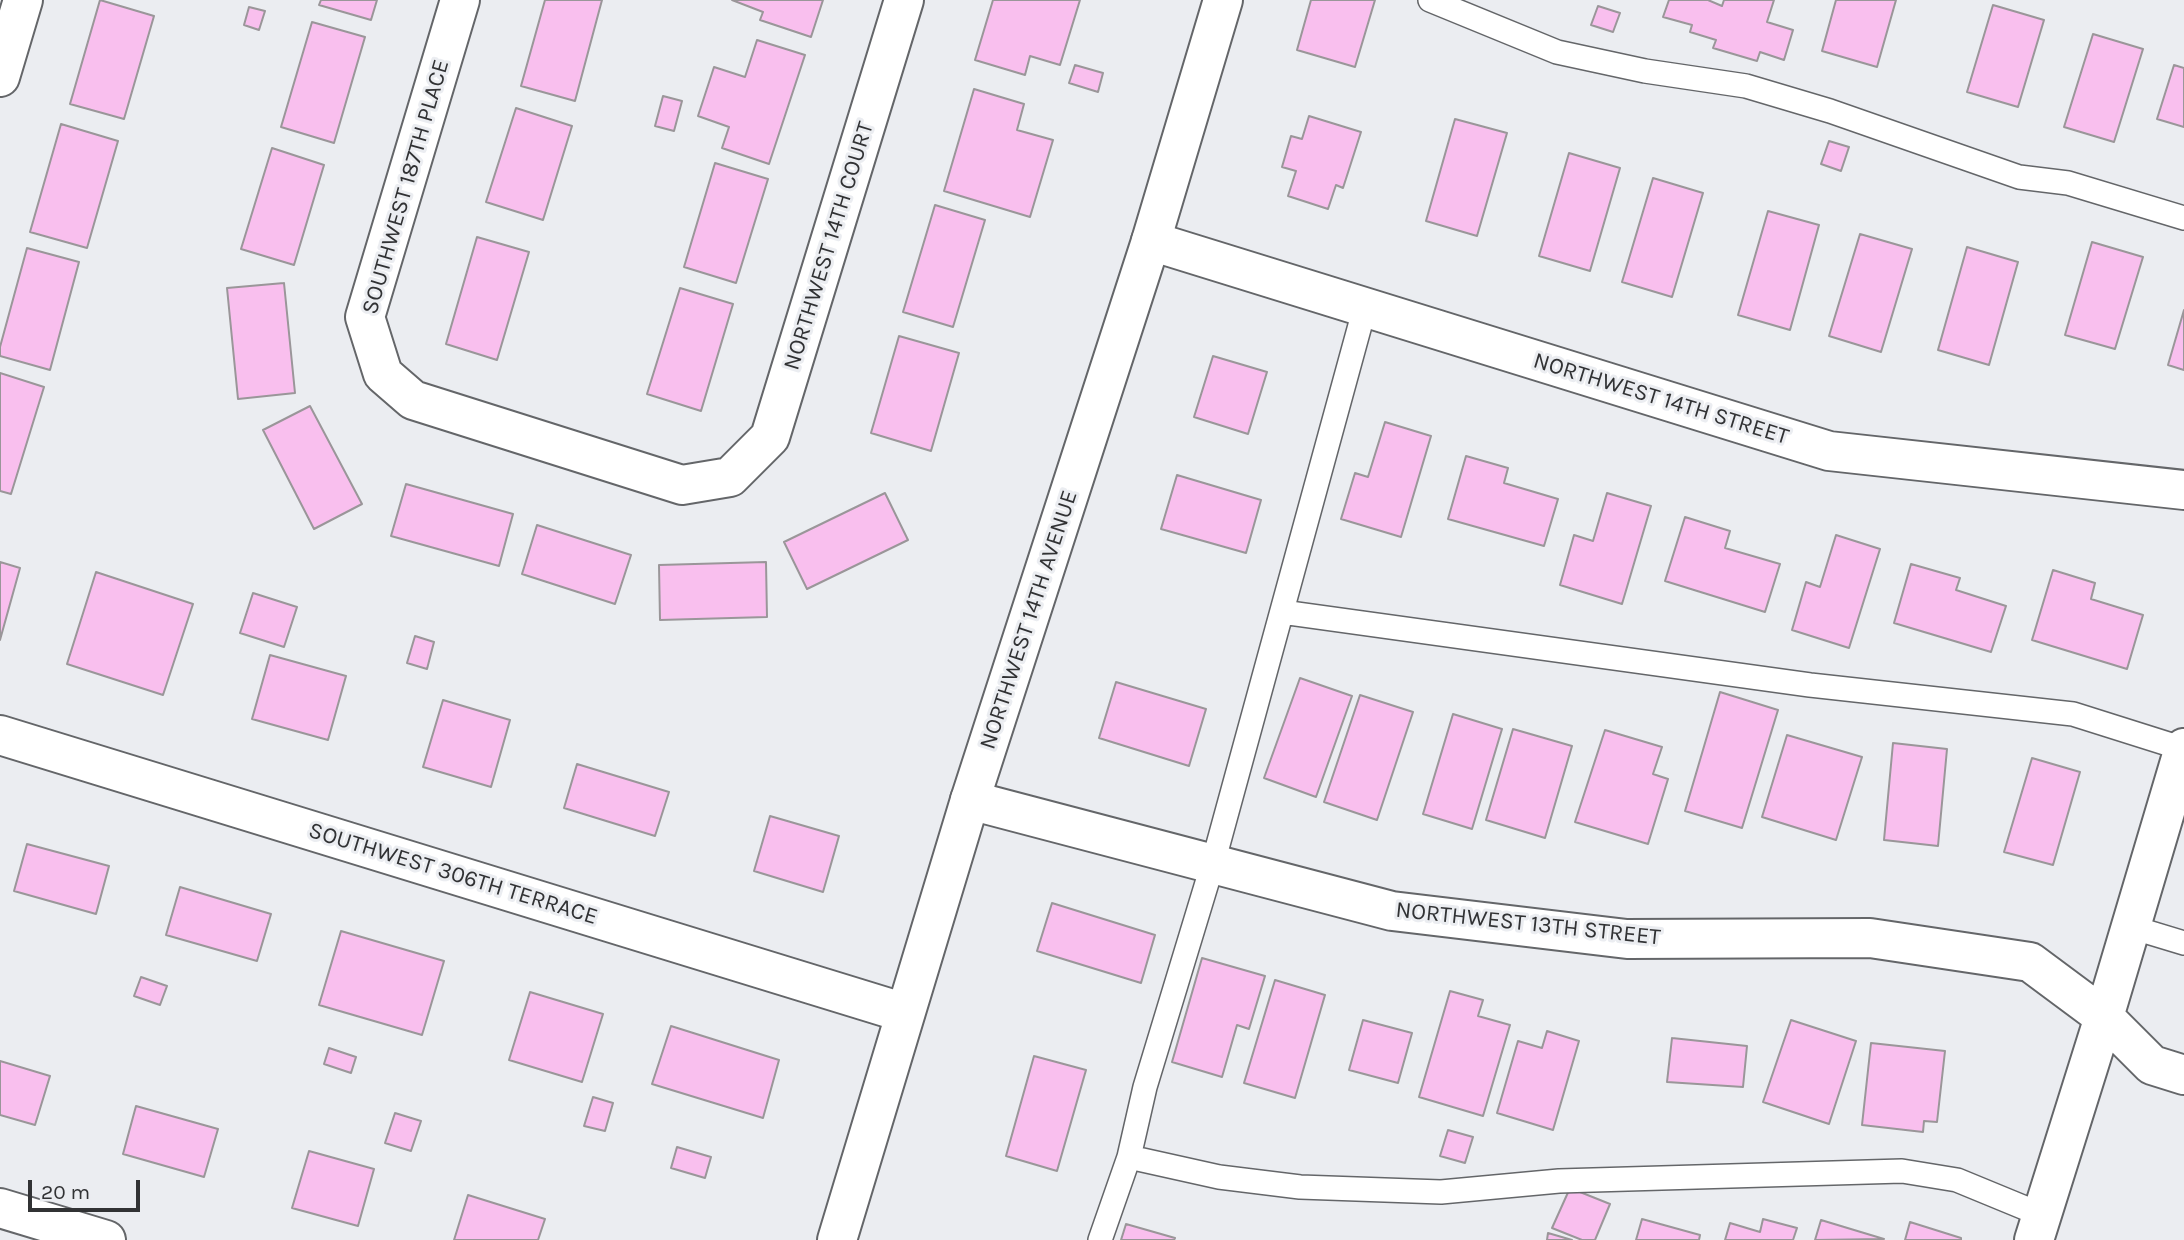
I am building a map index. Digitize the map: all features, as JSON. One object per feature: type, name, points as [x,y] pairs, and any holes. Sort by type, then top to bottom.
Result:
[{"type":"street","points":[[0,77],[23,0]]},
{"type":"street","name":"SOUTHWEST 187TH PLACE","points":[[460,0],[365,317],[383,374],[413,400],[682,485],[730,477]]},
{"type":"street","name":"NORTHWEST 14TH COURT","points":[[730,477],[770,437],[904,0]]},
{"type":"street","name":"NORTHWEST 14TH AVENUE","points":[[837,1240],[970,800],[1152,241],[1223,0]]},
{"type":"street","name":"NORTHWEST 14TH STREET","points":[[1152,241],[1829,451],[2184,490]]},
{"type":"street","name":"SOUTHWEST 306TH TERRACE","points":[[0,736],[905,1013]]},
{"type":"street","points":[[2038,1228],[2184,749]]},
{"type":"street","name":"NORTHWEST 13TH STREET","points":[[970,800],[1392,911],[1627,939],[1870,938],[2030,962],[2104,1017],[2152,1065],[2184,1075]]},
{"type":"street","points":[[0,1208],[106,1240]]},
{"type":"lane","points":[[1430,0],[1557,52],[1645,71],[1746,86],[1830,111],[2019,177],[2068,183],[2184,218]]},
{"type":"lane","points":[[1100,1240],[1129,1157],[1145,1087],[1213,863],[1365,307]]},
{"type":"lane","points":[[1282,612],[1810,685],[2073,714],[2184,749]]},
{"type":"lane","points":[[2131,927],[2184,943]]},
{"type":"lane","points":[[1129,1157],[1219,1177],[1300,1187],[1441,1192],[1559,1181],[1902,1171],[1957,1180],[2038,1228]]},
{"type":"building","points":[[100,0],[154,16],[124,119],[70,104]]},
{"type":"building","points":[[321,0],[377,0],[371,20],[319,5]]},
{"type":"building","points":[[545,0],[602,0],[575,101],[521,86]]},
{"type":"building","points":[[732,0],[823,0],[811,37],[760,20],[763,12]]},
{"type":"building","points":[[993,0],[1080,0],[1060,65],[1030,56],[1025,75],[975,60]]},
{"type":"building","points":[[1311,0],[1375,0],[1355,67],[1297,50]]},
{"type":"building","points":[[1669,0],[1708,0],[1722,6],[1724,0],[1774,0],[1767,22],[1793,30],[1784,60],[1760,52],[1757,61],[1713,48],[1716,40],[1690,32],[1692,25],[1663,17]]},
{"type":"building","points":[[1836,0],[1896,0],[1877,67],[1822,51]]},
{"type":"building","points":[[1993,5],[2044,20],[2018,107],[1967,92]]},
{"type":"building","points":[[1598,6],[1620,13],[1613,32],[1591,25]]},
{"type":"building","points":[[249,7],[265,11],[259,30],[244,25]]},
{"type":"building","points":[[312,22],[365,37],[334,143],[281,127]]},
{"type":"building","points":[[2093,34],[2143,49],[2114,142],[2064,127]]},
{"type":"building","points":[[757,40],[805,55],[769,164],[722,148],[729,127],[698,116],[714,67],[745,77]]},
{"type":"building","points":[[1075,65],[1103,73],[1098,92],[1069,83]]},
{"type":"building","points":[[2174,65],[2184,68],[2184,127],[2157,119]]},
{"type":"building","points":[[974,89],[1024,104],[1017,130],[1053,140],[1030,217],[944,191]]},
{"type":"building","points":[[663,96],[682,101],[674,131],[655,126]]},
{"type":"building","points":[[516,108],[572,126],[543,220],[486,202]]},
{"type":"building","points":[[1309,116],[1361,132],[1343,188],[1336,185],[1328,209],[1288,196],[1296,171],[1282,167],[1291,136],[1302,139]]},
{"type":"building","points":[[1455,119],[1507,133],[1477,236],[1426,221]]},
{"type":"building","points":[[61,124],[118,141],[87,248],[30,232]]},
{"type":"building","points":[[1829,141],[1849,147],[1841,171],[1821,164]]},
{"type":"building","points":[[272,148],[324,165],[294,265],[241,249]]},
{"type":"building","points":[[1569,153],[1620,168],[1590,271],[1539,256]]},
{"type":"building","points":[[715,163],[768,179],[736,283],[684,267]]},
{"type":"building","points":[[1653,178],[1703,193],[1672,297],[1622,282]]},
{"type":"building","points":[[935,205],[985,220],[953,327],[903,312]]},
{"type":"building","points":[[1768,211],[1819,225],[1790,330],[1738,315]]},
{"type":"building","points":[[1860,234],[1912,249],[1881,352],[1829,336]]},
{"type":"building","points":[[477,237],[529,252],[497,360],[446,344]]},
{"type":"building","points":[[2092,242],[2143,257],[2115,349],[2065,335]]},
{"type":"building","points":[[1967,247],[2018,262],[1989,365],[1938,350]]},
{"type":"building","points":[[27,248],[79,262],[50,370],[0,356],[0,347]]},
{"type":"building","points":[[284,283],[295,393],[238,399],[227,288]]},
{"type":"building","points":[[680,288],[733,304],[701,411],[647,394]]},
{"type":"building","points":[[2184,310],[2184,370],[2168,365]]},
{"type":"building","points":[[899,336],[959,353],[931,451],[871,433]]},
{"type":"building","points":[[1213,356],[1267,372],[1248,434],[1194,417]]},
{"type":"building","points":[[0,373],[44,387],[11,494],[0,491]]},
{"type":"building","points":[[310,406],[362,504],[314,529],[263,430]]},
{"type":"building","points":[[1385,422],[1431,436],[1401,537],[1341,519],[1355,473],[1368,477]]},
{"type":"building","points":[[1466,456],[1508,468],[1504,483],[1558,499],[1544,546],[1448,519]]},
{"type":"building","points":[[1177,475],[1261,500],[1246,553],[1161,529]]},
{"type":"building","points":[[406,484],[513,514],[499,566],[391,536]]},
{"type":"building","points":[[885,493],[908,540],[807,589],[784,542]]},
{"type":"building","points":[[1607,493],[1651,506],[1622,604],[1560,585],[1574,535],[1593,541]]},
{"type":"building","points":[[1685,517],[1730,531],[1725,548],[1780,564],[1765,612],[1665,581]]},
{"type":"building","points":[[537,525],[631,555],[615,604],[522,574]]},
{"type":"building","points":[[1836,535],[1880,549],[1849,648],[1792,630],[1806,582],[1820,587]]},
{"type":"building","points":[[0,562],[20,568],[0,640]]},
{"type":"building","points":[[766,562],[767,617],[660,620],[659,565]]},
{"type":"building","points":[[1911,564],[1960,578],[1956,590],[2006,606],[1991,652],[1894,623]]},
{"type":"building","points":[[2053,570],[2095,583],[2091,599],[2143,615],[2127,669],[2032,640]]},
{"type":"building","points":[[96,572],[193,604],[163,695],[67,664]]},
{"type":"building","points":[[253,593],[297,607],[284,647],[240,633]]},
{"type":"building","points":[[415,636],[434,642],[427,669],[407,663]]},
{"type":"building","points":[[270,655],[346,676],[328,740],[252,719]]},
{"type":"building","points":[[1300,678],[1352,696],[1316,797],[1264,778]]},
{"type":"building","points":[[1116,682],[1206,709],[1189,766],[1099,738]]},
{"type":"building","points":[[1720,692],[1778,710],[1742,828],[1685,811]]},
{"type":"building","points":[[1360,695],[1413,712],[1377,820],[1324,802]]},
{"type":"building","points":[[443,700],[510,720],[491,787],[423,767]]},
{"type":"building","points":[[1453,714],[1502,729],[1472,829],[1423,814]]},
{"type":"building","points":[[1513,729],[1572,746],[1545,838],[1486,820]]},
{"type":"building","points":[[1605,730],[1662,747],[1653,774],[1668,779],[1648,844],[1575,822]]},
{"type":"building","points":[[1787,735],[1862,757],[1836,840],[1762,817]]},
{"type":"building","points":[[1893,743],[1947,749],[1938,846],[1884,840]]},
{"type":"building","points":[[2032,758],[2080,772],[2053,865],[2004,852]]},
{"type":"building","points":[[577,764],[669,792],[655,836],[564,808]]},
{"type":"building","points":[[770,816],[839,836],[823,892],[754,871]]},
{"type":"building","points":[[27,844],[109,866],[96,914],[14,891]]},
{"type":"building","points":[[180,887],[271,914],[257,961],[166,935]]},
{"type":"building","points":[[1052,903],[1155,935],[1141,983],[1037,951]]},
{"type":"building","points":[[341,931],[444,961],[422,1035],[319,1005]]},
{"type":"building","points":[[1202,958],[1265,976],[1249,1029],[1237,1025],[1222,1077],[1172,1062]]},
{"type":"building","points":[[141,977],[167,986],[160,1005],[134,996]]},
{"type":"building","points":[[1275,980],[1325,995],[1295,1098],[1244,1083]]},
{"type":"building","points":[[1450,991],[1483,1000],[1478,1016],[1510,1025],[1483,1116],[1419,1097]]},
{"type":"building","points":[[530,992],[603,1014],[582,1082],[509,1060]]},
{"type":"building","points":[[1363,1020],[1412,1033],[1398,1083],[1349,1070]]},
{"type":"building","points":[[1791,1020],[1856,1041],[1829,1124],[1763,1102]]},
{"type":"building","points":[[671,1026],[779,1060],[763,1118],[652,1084]]},
{"type":"building","points":[[1547,1031],[1579,1041],[1553,1130],[1497,1113],[1518,1041],[1542,1048]]},
{"type":"building","points":[[1672,1038],[1747,1046],[1743,1087],[1667,1082]]},
{"type":"building","points":[[1871,1043],[1945,1051],[1937,1122],[1924,1121],[1923,1132],[1862,1125]]},
{"type":"building","points":[[329,1048],[356,1057],[351,1073],[324,1064]]},
{"type":"building","points":[[1034,1056],[1086,1070],[1057,1171],[1006,1156]]},
{"type":"building","points":[[0,1061],[50,1076],[35,1125],[0,1115]]},
{"type":"building","points":[[593,1097],[613,1103],[605,1131],[584,1126]]},
{"type":"building","points":[[136,1106],[218,1129],[204,1177],[123,1154]]},
{"type":"building","points":[[395,1113],[421,1121],[411,1151],[385,1143]]},
{"type":"building","points":[[1448,1130],[1473,1137],[1465,1163],[1440,1156]]},
{"type":"building","points":[[677,1147],[711,1157],[705,1178],[671,1168]]},
{"type":"building","points":[[309,1151],[374,1169],[358,1226],[292,1208]]},
{"type":"building","points":[[1570,1188],[1610,1204],[1595,1240],[1582,1240],[1552,1228]]},
{"type":"building","points":[[468,1195],[545,1219],[538,1240],[454,1240]]},
{"type":"building","points":[[1642,1219],[1700,1235],[1699,1240],[1636,1240]]},
{"type":"building","points":[[1763,1219],[1797,1228],[1793,1240],[1725,1240],[1730,1223],[1760,1232]]},
{"type":"building","points":[[1821,1220],[1884,1239],[1815,1240]]},
{"type":"building","points":[[1910,1222],[1961,1238],[1961,1240],[1905,1240]]},
{"type":"building","points":[[1126,1224],[1175,1238],[1121,1240]]},
{"type":"building","points":[[1548,1233],[1572,1240],[1547,1240]]}]
